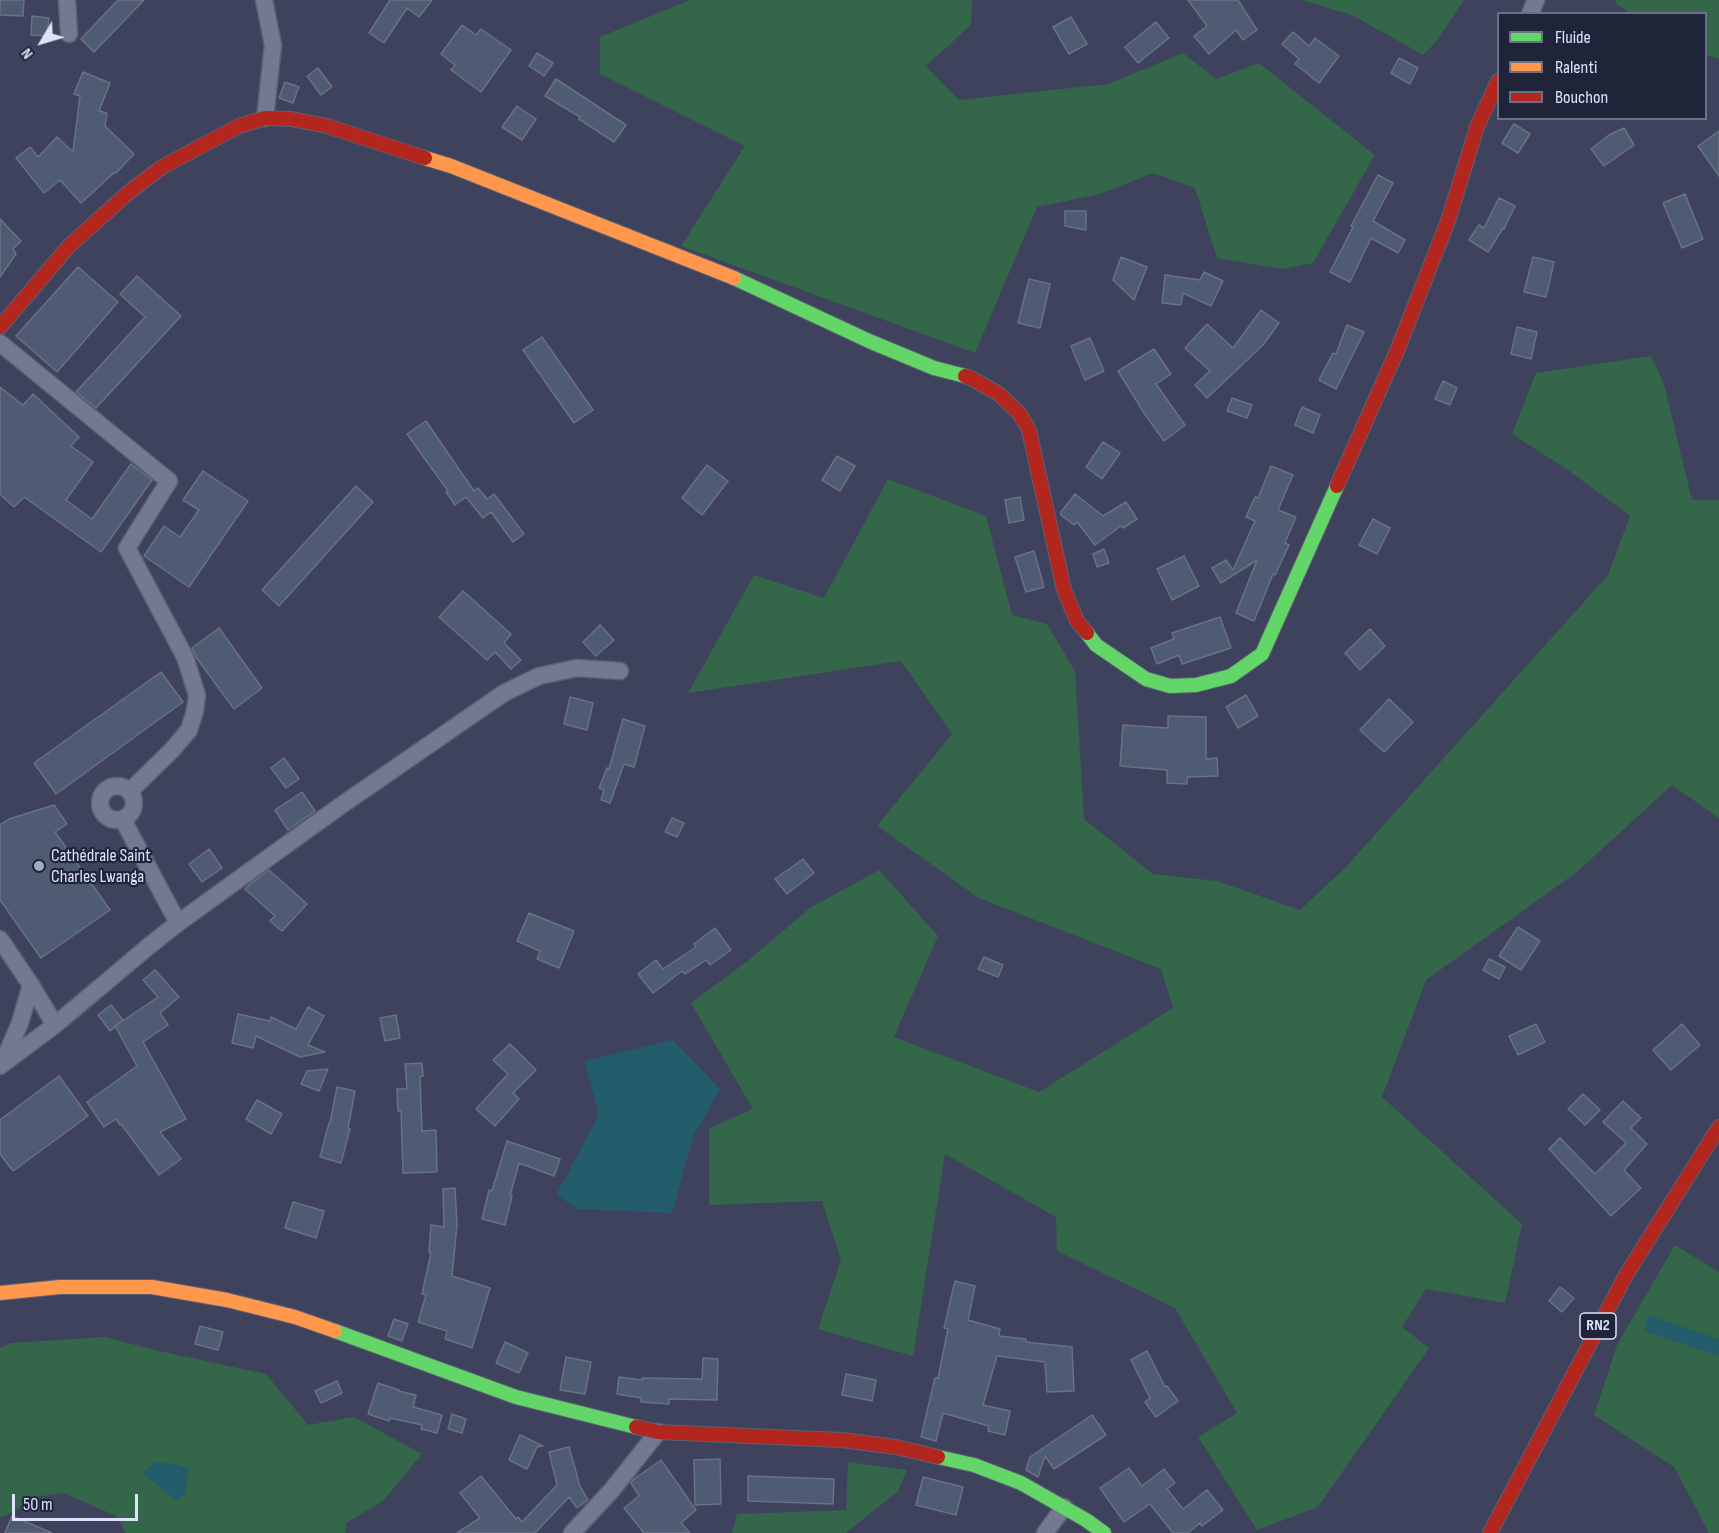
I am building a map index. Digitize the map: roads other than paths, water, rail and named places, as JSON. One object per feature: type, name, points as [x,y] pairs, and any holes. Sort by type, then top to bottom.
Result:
[{"type":"main road","points":[[0,327],[69,246],[129,192],[162,167],[239,126],[266,118],[291,119],[327,126],[451,166],[736,279],[934,368],[971,378],[999,394],[1019,413],[1029,430],[1064,590],[1077,621],[1096,645],[1146,679],[1170,686],[1196,685],[1231,676],[1262,654],[1397,351],[1448,221],[1477,127],[1497,83]]},
{"type":"main road","name":"RN2","points":[[1490,1533],[1626,1275],[1719,1127]]},
{"type":"main road","points":[[0,1293],[60,1287],[152,1287],[226,1300],[295,1317],[516,1397],[658,1432],[842,1440],[896,1447],[974,1466],[1021,1483],[1086,1520],[1104,1533]]},
{"type":"street","points":[[68,0],[69,34]]},
{"type":"street","points":[[264,0],[273,45],[266,118]]},
{"type":"street","points":[[0,343],[169,481],[127,548],[185,657],[197,695],[195,711],[189,730],[130,792]]},
{"type":"street","points":[[1,1065],[55,1025],[178,923],[336,809],[504,693],[539,676],[577,668],[620,671]]},
{"type":"street","points":[[111,787],[124,787],[133,797],[135,804],[133,811],[123,820],[110,819],[101,809],[99,802],[101,796],[111,787]]},
{"type":"street","points":[[123,820],[178,923]]},
{"type":"street","points":[[0,939],[55,1025]]},
{"type":"street","points":[[1,1065],[14,1041],[31,985]]},
{"type":"street","points":[[572,1533],[611,1491],[658,1432]]},
{"type":"street","points":[[1046,1533],[1064,1507]]},
{"type":"water","points":[[673,1040],[720,1089],[693,1137],[672,1213],[578,1209],[556,1195],[599,1115],[584,1061]]},
{"type":"water","points":[[1648,1315],[1719,1339],[1719,1356],[1645,1331]]},
{"type":"water","points":[[155,1462],[176,1464],[189,1469],[185,1495],[176,1501],[143,1473]]},
{"type":"place","name":"Cathédrale Saint Charles Lwanga","points":[[39,866]]}]
